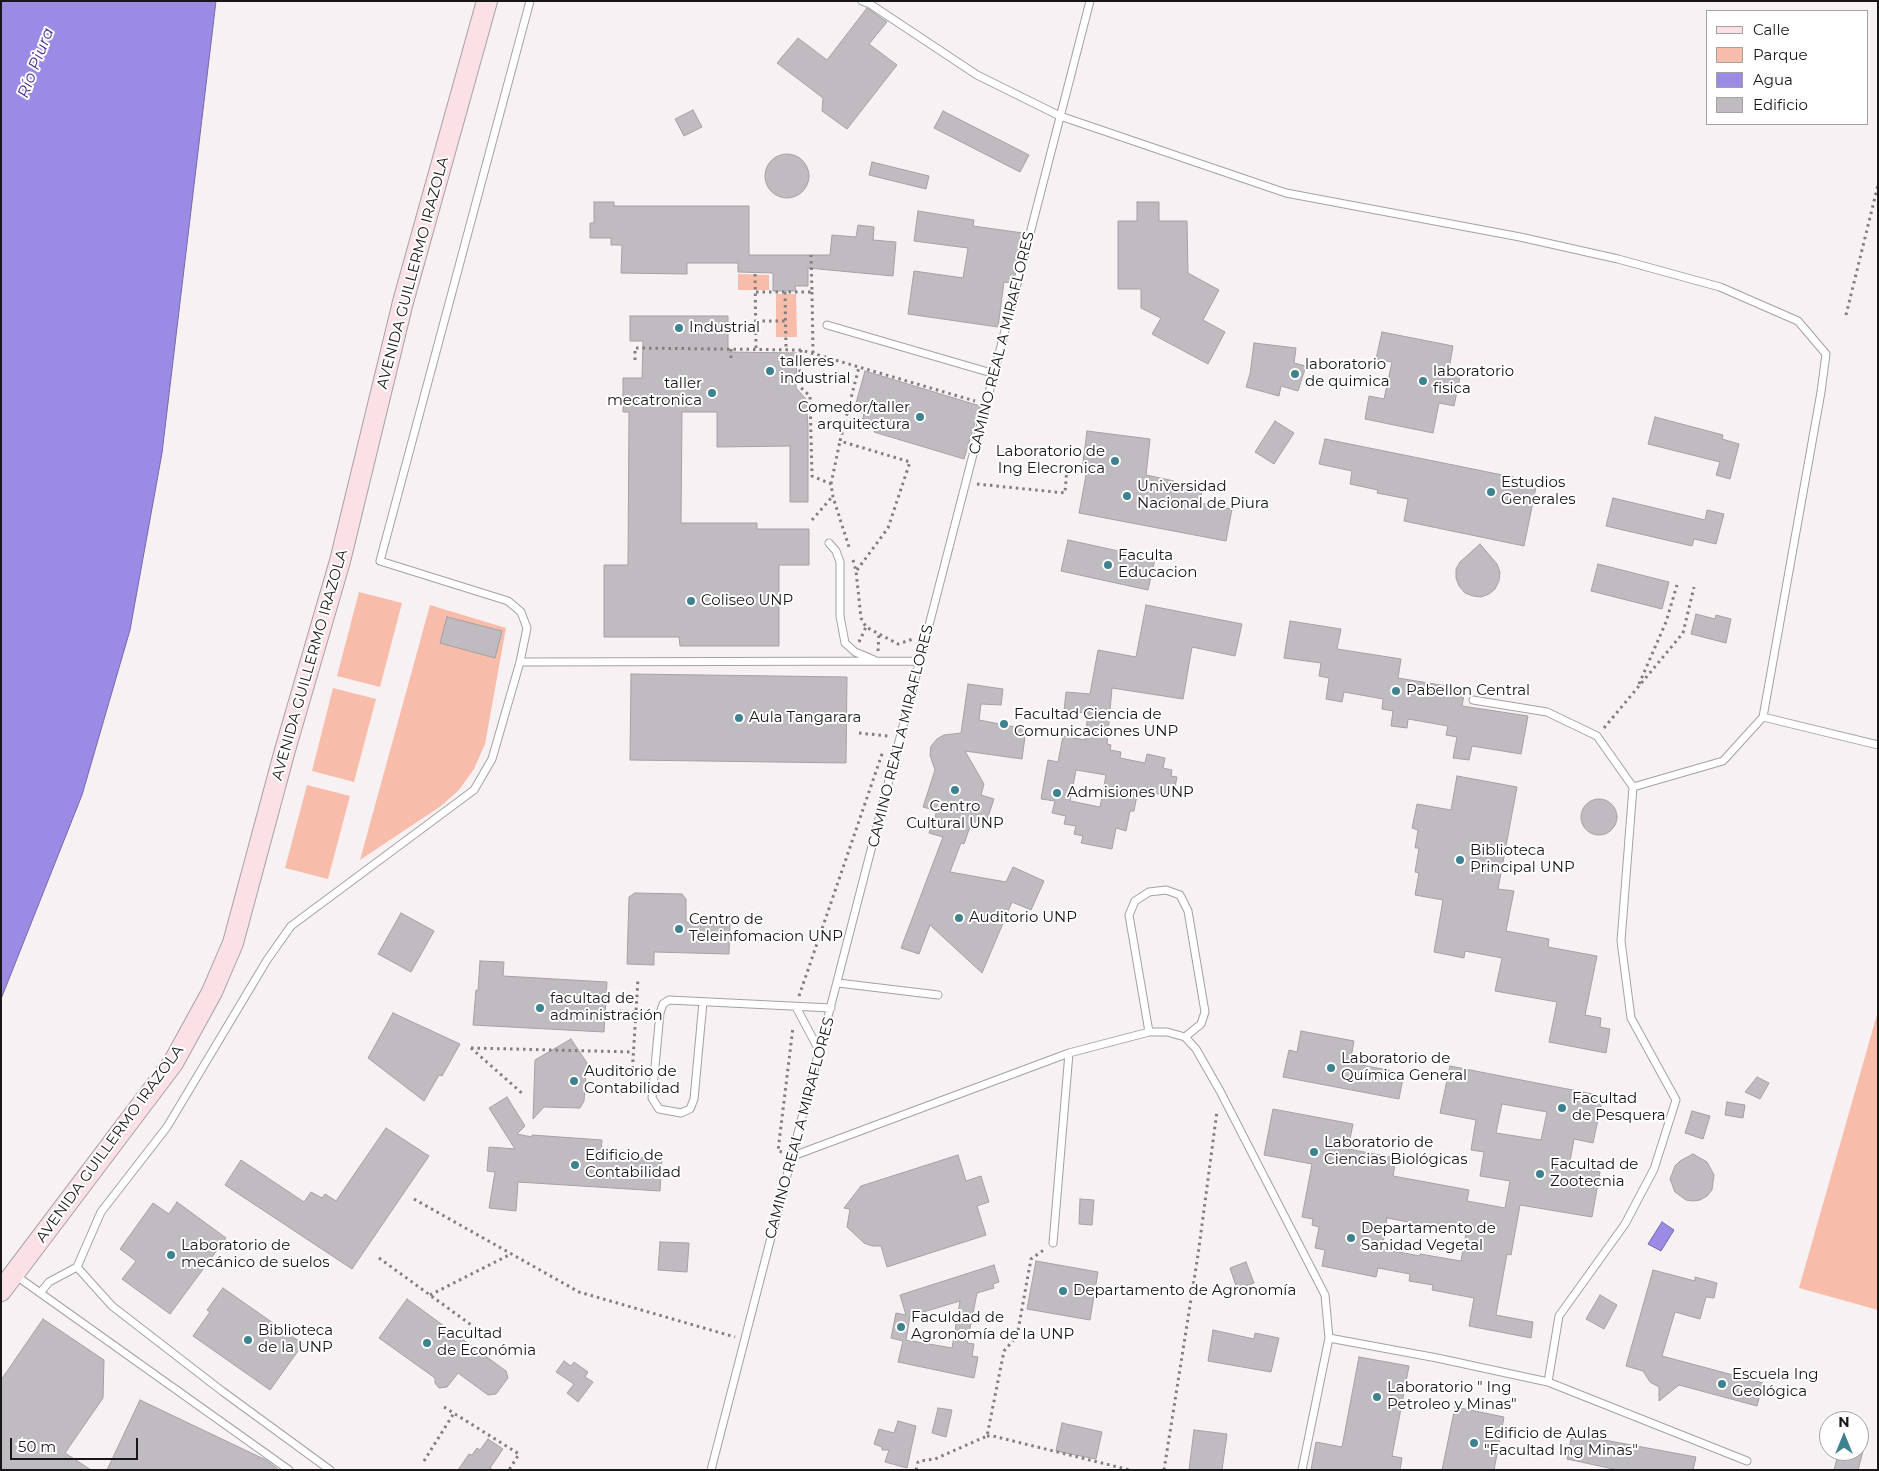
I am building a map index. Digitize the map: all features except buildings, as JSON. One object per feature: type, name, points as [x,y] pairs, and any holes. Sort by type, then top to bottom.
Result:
[{"type":"main road","name":"AVENIDA GUILLERMO IRAZOLA","points":[[1,1291],[15,1275],[173,1063],[212,992],[233,943],[340,561],[403,302],[487,1]]},
{"type":"main road","name":"AVENIDA GUILLERMO IRAZOLA","points":[[1,1300],[15,1275]]},
{"type":"lane","points":[[40,1293],[49,1282],[77,1267],[101,1212],[167,1127],[267,960],[291,926],[474,790],[492,759],[520,662],[527,628],[521,612],[508,601],[380,561],[530,1]]},
{"type":"lane","points":[[862,1],[870,4],[977,75],[1060,116],[1286,193],[1520,237],[1618,259],[1720,287],[1798,321],[1826,354],[1820,401],[1763,717],[1723,761],[1632,787]]},
{"type":"lane","name":"CAMINO REAL A MIRAFLORES","points":[[711,1470],[1090,1]]},
{"type":"lane","points":[[828,325],[995,374]]},
{"type":"lane","points":[[829,543],[836,551],[840,562],[840,616],[845,643],[855,652],[877,662]]},
{"type":"lane","points":[[520,662],[921,661]]},
{"type":"lane","points":[[1473,700],[1547,712],[1597,736],[1632,787],[1621,941],[1631,1018],[1676,1100],[1654,1169],[1630,1216],[1559,1316],[1548,1382]]},
{"type":"lane","points":[[1763,717],[1878,745]]},
{"type":"lane","points":[[1149,1032],[1129,915],[1135,901],[1149,892],[1166,890],[1180,895],[1188,911],[1205,1012],[1201,1024],[1185,1037]]},
{"type":"lane","points":[[838,982],[938,995]]},
{"type":"lane","points":[[703,1002],[694,1099],[690,1109],[682,1113],[659,1110],[652,1098],[660,1013],[663,1004],[669,1000],[831,1008]]},
{"type":"lane","points":[[796,1007],[820,1052]]},
{"type":"lane","points":[[793,1156],[1069,1053],[1149,1032],[1167,1032],[1185,1037],[1196,1049],[1220,1091],[1325,1295],[1329,1338],[1302,1470]]},
{"type":"lane","points":[[1053,1244],[1069,1053]]},
{"type":"lane","points":[[77,1267],[112,1306],[222,1391],[330,1470]]},
{"type":"lane","points":[[15,1275],[289,1470]]},
{"type":"lane","points":[[1329,1338],[1437,1358],[1548,1382],[1747,1461]]},
{"type":"path","points":[[1846,315],[1878,185]]},
{"type":"path","points":[[811,255],[813,353]]},
{"type":"path","points":[[755,274],[756,349]]},
{"type":"path","points":[[756,292],[812,292]]},
{"type":"path","points":[[786,292],[786,349]]},
{"type":"path","points":[[756,321],[786,321]]},
{"type":"path","points":[[635,360],[636,348],[800,350],[982,403]]},
{"type":"path","points":[[731,349],[731,359]]},
{"type":"path","points":[[800,350],[799,386],[810,396],[812,476],[831,484]]},
{"type":"path","points":[[859,367],[831,484],[833,497],[856,570],[861,618],[866,627],[898,644],[920,637]]},
{"type":"path","points":[[840,441],[910,462],[888,528],[856,570]]},
{"type":"path","points":[[967,483],[1065,494],[1067,467]]},
{"type":"path","points":[[812,520],[833,497]]},
{"type":"path","points":[[1638,688],[1666,622],[1677,585]]},
{"type":"path","points":[[1597,736],[1683,634],[1694,587]]},
{"type":"path","points":[[793,1156],[778,1151],[796,1007],[888,735],[859,733]]},
{"type":"path","points":[[632,1075],[638,979]]},
{"type":"path","points":[[613,1011],[660,1013]]},
{"type":"path","points":[[524,1095],[471,1048],[633,1052]]},
{"type":"path","points":[[1164,1470],[1198,1255],[1220,1091]]},
{"type":"path","points":[[414,1199],[579,1292],[744,1339]]},
{"type":"path","points":[[987,1436],[1004,1351],[1017,1336],[1031,1259],[1053,1244]]},
{"type":"path","points":[[430,1295],[511,1254]]},
{"type":"path","points":[[379,1258],[474,1327]]},
{"type":"path","points":[[444,1407],[519,1454],[509,1470]]},
{"type":"path","points":[[424,1461],[454,1413]]},
{"type":"path","points":[[916,1470],[920,1460],[935,1459],[987,1436],[1130,1470]]},
{"type":"green space","points":[[738,274],[769,275],[769,290],[738,290]]},
{"type":"green space","points":[[776,294],[796,294],[797,337],[776,337]]},
{"type":"green space","points":[[359,592],[402,603],[380,687],[337,676]]},
{"type":"green space","points":[[430,605],[506,628],[485,744],[474,769],[459,790],[441,806],[360,860]]},
{"type":"green space","points":[[333,688],[376,699],[354,782],[312,771]]},
{"type":"green space","points":[[307,785],[350,796],[328,879],[285,868]]},
{"type":"green space","points":[[1878,1011],[1878,1310],[1799,1288]]},
{"type":"water","name":"Río Piura","points":[[1,1],[216,1],[162,453],[130,630],[82,795],[1,999]]},
{"type":"water","points":[[1662,1222],[1674,1230],[1661,1251],[1648,1244]]},
{"type":"place","name":"Industrial","points":[[679,328]]},
{"type":"place","name":"talleres industrial","points":[[770,371]]},
{"type":"place","name":"laboratorio de quimica","points":[[1295,374]]},
{"type":"place","name":"laboratorio fisica","points":[[1423,381]]},
{"type":"place","name":"taller mecatronica","points":[[712,393]]},
{"type":"place","name":"Comedor/taller arquitectura","points":[[920,417]]},
{"type":"place","name":"Laboratorio de Ing Elecronica","points":[[1115,461]]},
{"type":"place","name":"Estudios Generales","points":[[1491,492]]},
{"type":"place","name":"Universidad Nacional de Piura","points":[[1127,496]]},
{"type":"place","name":"Faculta Educacion","points":[[1108,565]]},
{"type":"place","name":"Coliseo UNP","points":[[691,601]]},
{"type":"place","name":"Pabellon Central","points":[[1396,691]]},
{"type":"place","name":"Aula Tangarara","points":[[739,718]]},
{"type":"place","name":"Facultad Ciencia de Comunicaciones UNP","points":[[1004,724]]},
{"type":"place","name":"Centro Cultural UNP","points":[[955,790]]},
{"type":"place","name":"Admisiones UNP","points":[[1057,793]]},
{"type":"place","name":"Biblioteca Principal UNP","points":[[1460,860]]},
{"type":"place","name":"Auditorio UNP","points":[[959,918]]},
{"type":"place","name":"Centro de Teleinfomacion UNP","points":[[679,929]]},
{"type":"place","name":"facultad de administración","points":[[540,1008]]},
{"type":"place","name":"Laboratorio de Química General","points":[[1331,1068]]},
{"type":"place","name":"Auditorio de Contabilidad","points":[[574,1081]]},
{"type":"place","name":"Facultad de Pesquera","points":[[1562,1108]]},
{"type":"place","name":"Laboratorio de Ciencias Biológicas","points":[[1314,1152]]},
{"type":"place","name":"Edificio de Contabilidad","points":[[575,1165]]},
{"type":"place","name":"Facultad de Zootecnia","points":[[1540,1174]]},
{"type":"place","name":"Departamento de Sanidad Vegetal","points":[[1351,1238]]},
{"type":"place","name":"Laboratorio de mecánico de suelos","points":[[171,1255]]},
{"type":"place","name":"Departamento de Agronomía","points":[[1063,1291]]},
{"type":"place","name":"Faculdad de Agronomía de la UNP","points":[[901,1327]]},
{"type":"place","name":"Biblioteca de la UNP","points":[[248,1340]]},
{"type":"place","name":"Facultad de Económia","points":[[427,1343]]},
{"type":"place","name":"Escuela Ing Geológica","points":[[1722,1384]]},
{"type":"place","name":"Laboratorio \" Ing Petroleo y Minas\"","points":[[1377,1397]]},
{"type":"place","name":"Edificio de Aulas \"Facultad Ing Minas\"","points":[[1474,1443]]}]
